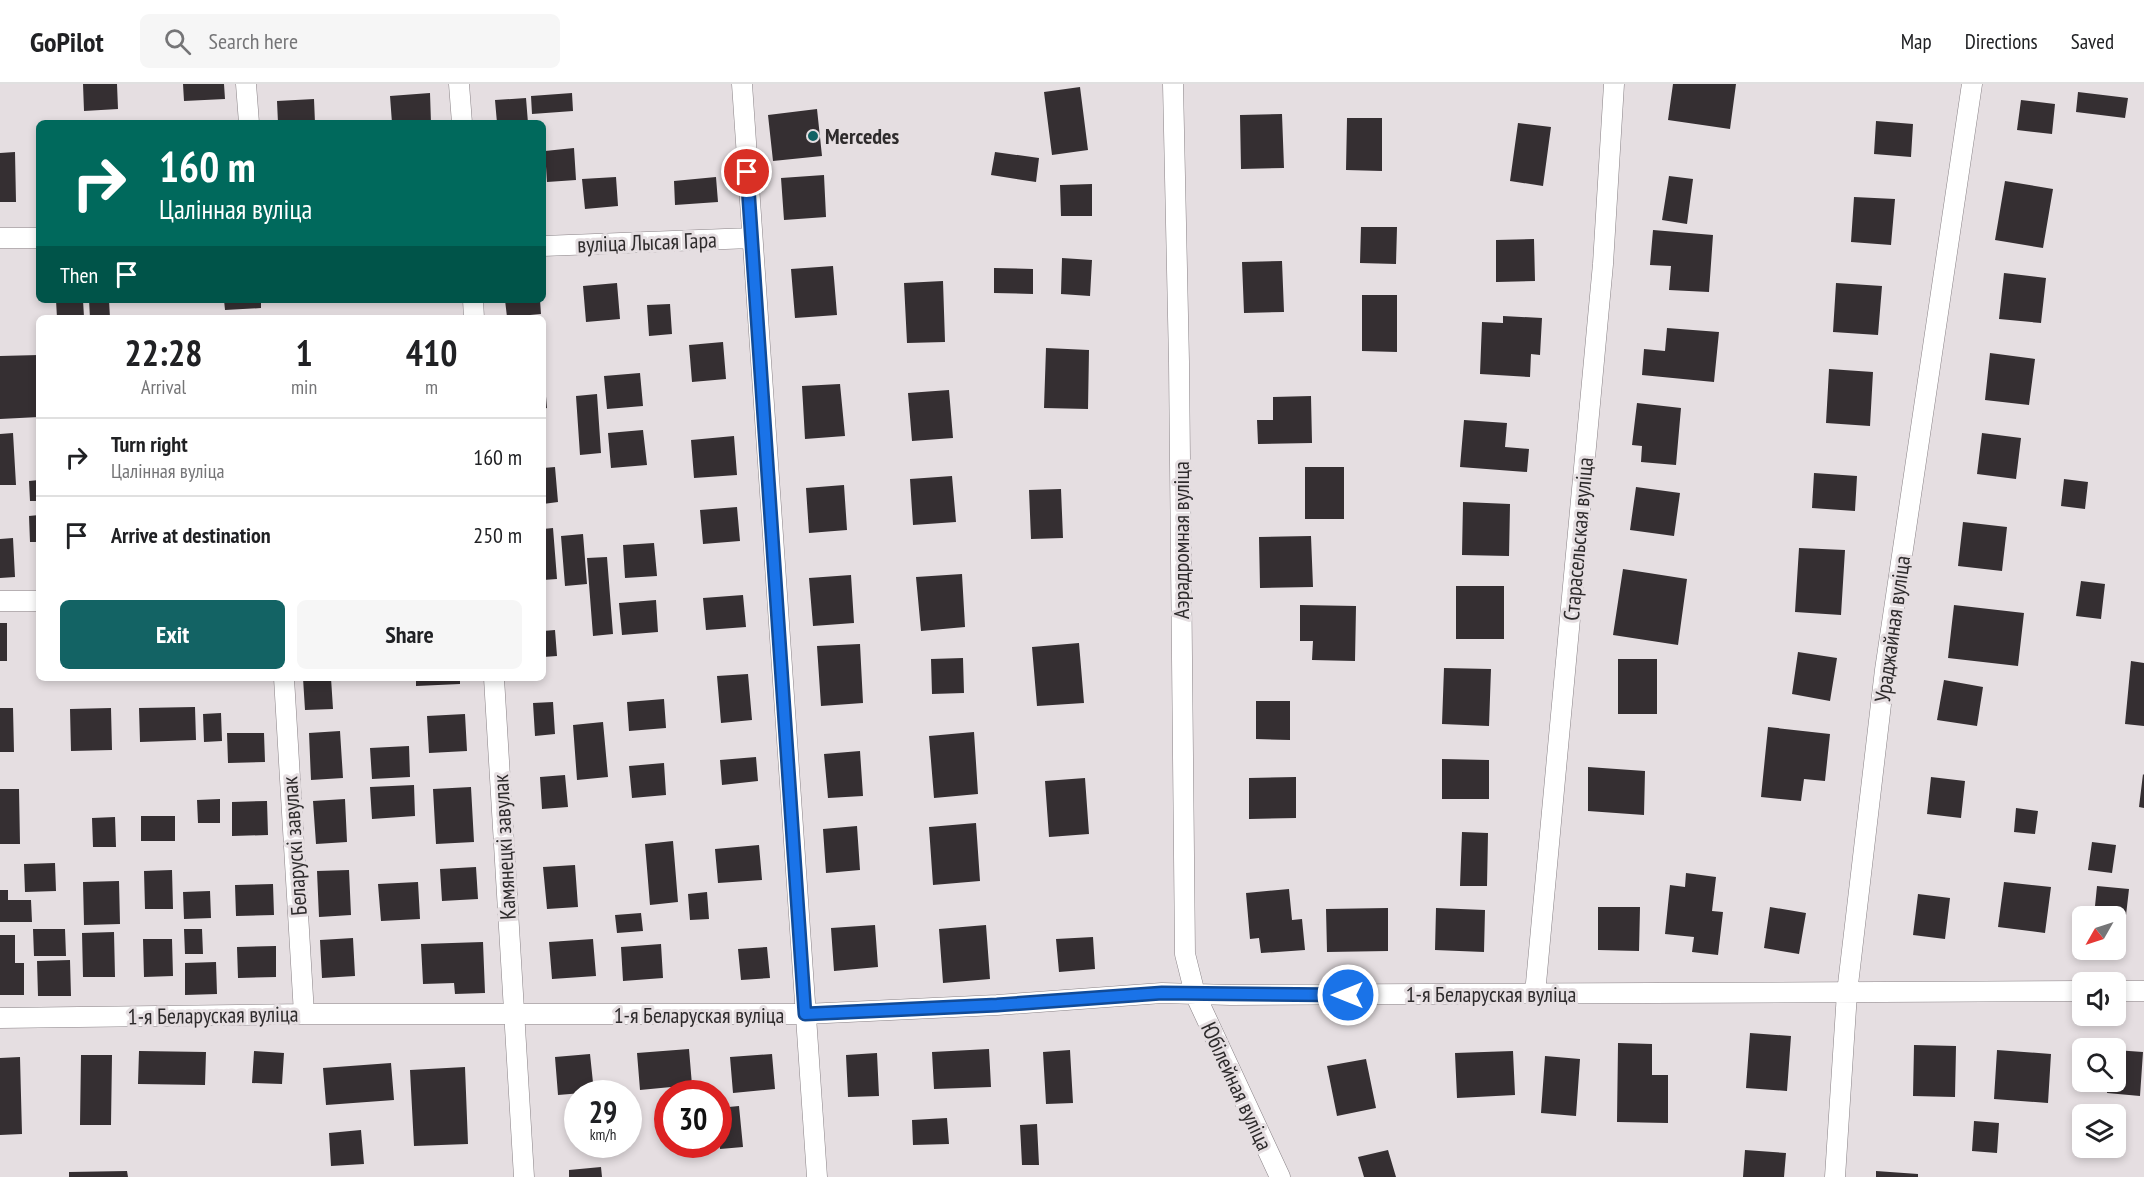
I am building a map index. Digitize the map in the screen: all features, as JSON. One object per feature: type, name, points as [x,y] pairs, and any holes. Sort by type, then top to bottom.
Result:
[{"type":"street","points":[[246,84],[249,120]]},
{"type":"street","points":[[459,84],[462,120]]},
{"type":"street","points":[[742,84],[817,1177]]},
{"type":"street","name":"Аэрадромная вуліца","points":[[1173,84],[1179,362],[1184,929],[1188,974],[1195,994]]},
{"type":"street","name":"Старасельская вуліца","points":[[1535,994],[1603,264],[1614,84]]},
{"type":"street","name":"Ураджайная вуліца","points":[[1835,1177],[1847,993],[1885,670],[1972,84]]},
{"type":"street","points":[[0,238],[36,238]]},
{"type":"street","name":"вуліца Лысая Гара","points":[[546,246],[751,238]]},
{"type":"street","points":[[0,601],[36,601]]},
{"type":"street","name":"Беларускі завулак","points":[[284,681],[304,1014]]},
{"type":"street","name":"Камянецкі завулак","points":[[494,681],[524,1177]]},
{"type":"street","name":"1-я Беларуская вуліца","points":[[0,1018],[304,1014],[513,1016],[805,1014],[997,1005],[1162,993],[2072,991]]},
{"type":"street","points":[[2126,991],[2144,991]]},
{"type":"street","name":"Юбілейная вуліца","points":[[1195,994],[1280,1177]]},
{"type":"building","points":[[83,84],[117,84],[118,109],[84,111]]},
{"type":"building","points":[[183,84],[224,84],[225,99],[184,101]]},
{"type":"building","points":[[1673,84],[1736,84],[1730,129],[1668,120]]},
{"type":"building","points":[[1080,87],[1088,150],[1052,155],[1044,92]]},
{"type":"building","points":[[2078,92],[2128,98],[2125,118],[2076,112]]},
{"type":"building","points":[[430,93],[431,120],[392,120],[390,96]]},
{"type":"building","points":[[572,93],[573,111],[532,114],[531,96]]},
{"type":"building","points":[[526,98],[528,120],[497,120],[495,100]]},
{"type":"building","points":[[314,99],[315,120],[278,120],[277,101]]},
{"type":"building","points":[[2021,100],[2055,104],[2052,134],[2017,130]]},
{"type":"building","points":[[817,109],[822,156],[773,161],[768,115]]},
{"type":"building","points":[[1282,114],[1284,168],[1241,169],[1240,115]]},
{"type":"building","points":[[1347,118],[1382,118],[1382,171],[1346,170]]},
{"type":"building","points":[[1876,121],[1913,124],[1911,157],[1874,154]]},
{"type":"building","points":[[1518,123],[1551,127],[1543,186],[1510,181]]},
{"type":"building","points":[[574,148],[576,180],[547,182],[546,151]]},
{"type":"building","points":[[15,152],[16,202],[0,202],[0,153]]},
{"type":"building","points":[[995,152],[1039,158],[1036,182],[991,175]]},
{"type":"building","points":[[824,175],[826,217],[784,220],[781,178]]},
{"type":"building","points":[[1669,176],[1693,179],[1687,224],[1662,220]]},
{"type":"building","points":[[616,177],[618,206],[585,209],[582,179]]},
{"type":"building","points":[[716,177],[718,202],[675,205],[674,181]]},
{"type":"building","points":[[2005,181],[2053,189],[2043,248],[1995,240]]},
{"type":"building","points":[[1092,184],[1092,216],[1061,216],[1060,185]]},
{"type":"building","points":[[1854,197],[1895,199],[1891,245],[1851,242]]},
{"type":"building","points":[[1361,227],[1397,227],[1396,264],[1360,263]]},
{"type":"building","points":[[1653,230],[1713,235],[1709,292],[1669,290],[1671,266],[1650,265]]},
{"type":"building","points":[[1534,239],[1535,281],[1496,282],[1496,240]]},
{"type":"building","points":[[1062,258],[1092,260],[1090,296],[1061,294]]},
{"type":"building","points":[[1282,261],[1284,312],[1244,313],[1242,262]]},
{"type":"building","points":[[833,266],[837,315],[795,318],[791,269]]},
{"type":"building","points":[[994,268],[1033,269],[1033,294],[994,293]]},
{"type":"building","points":[[2004,273],[2046,278],[2041,323],[1999,319]]},
{"type":"building","points":[[943,281],[945,342],[907,343],[904,283]]},
{"type":"building","points":[[617,283],[620,319],[586,322],[583,286]]},
{"type":"building","points":[[1836,283],[1882,286],[1878,335],[1833,332]]},
{"type":"building","points":[[1362,295],[1397,295],[1397,352],[1362,351]]},
{"type":"building","points":[[56,303],[83,303],[84,315],[57,315]]},
{"type":"building","points":[[89,303],[109,303],[110,315],[90,315]]},
{"type":"building","points":[[224,303],[261,303],[261,308],[225,310]]},
{"type":"building","points":[[505,303],[540,303],[541,314],[507,315]]},
{"type":"building","points":[[670,304],[672,334],[649,336],[647,305]]},
{"type":"building","points":[[1503,316],[1542,318],[1540,355],[1531,354],[1530,377],[1480,374],[1482,322],[1503,323]]},
{"type":"building","points":[[1667,328],[1719,332],[1714,382],[1642,375],[1644,349],[1665,351]]},
{"type":"building","points":[[723,342],[726,379],[692,382],[689,345]]},
{"type":"building","points":[[1046,348],[1089,350],[1088,409],[1044,408]]},
{"type":"building","points":[[1990,353],[2035,359],[2029,405],[1985,400]]},
{"type":"building","points":[[36,355],[36,417],[0,419],[0,356]]},
{"type":"building","points":[[1829,369],[1873,372],[1870,426],[1826,423]]},
{"type":"building","points":[[640,373],[643,406],[607,409],[604,376]]},
{"type":"building","points":[[840,384],[845,436],[805,439],[802,386]]},
{"type":"building","points":[[949,390],[953,438],[912,441],[908,393]]},
{"type":"building","points":[[597,394],[601,453],[580,455],[576,396]]},
{"type":"building","points":[[1311,396],[1312,443],[1258,444],[1257,420],[1273,420],[1273,397]]},
{"type":"building","points":[[1637,403],[1681,408],[1676,465],[1641,462],[1642,446],[1632,445]]},
{"type":"building","points":[[1464,420],[1507,423],[1505,447],[1529,449],[1527,472],[1460,467]]},
{"type":"building","points":[[643,430],[647,465],[611,468],[608,433]]},
{"type":"building","points":[[13,433],[16,485],[0,485],[0,434]]},
{"type":"building","points":[[1982,433],[2021,438],[2016,479],[1977,474]]},
{"type":"building","points":[[734,436],[737,475],[694,478],[691,440]]},
{"type":"building","points":[[555,467],[558,502],[546,504],[546,468]]},
{"type":"building","points":[[1305,467],[1344,467],[1344,519],[1305,519]]},
{"type":"building","points":[[1814,473],[1857,476],[1855,511],[1812,508]]},
{"type":"building","points":[[952,476],[956,522],[913,525],[910,479]]},
{"type":"building","points":[[2064,479],[2088,482],[2085,509],[2061,506]]},
{"type":"building","points":[[36,480],[36,501],[30,501],[29,481]]},
{"type":"building","points":[[844,485],[847,530],[809,533],[806,488]]},
{"type":"building","points":[[1636,487],[1680,493],[1674,536],[1630,530]]},
{"type":"building","points":[[1061,489],[1063,538],[1031,539],[1029,490]]},
{"type":"building","points":[[1463,502],[1510,504],[1509,556],[1462,555]]},
{"type":"building","points":[[737,507],[740,541],[703,544],[700,510]]},
{"type":"building","points":[[36,515],[36,542],[30,542],[29,516]]},
{"type":"building","points":[[1963,522],[2007,527],[2002,571],[1958,566]]},
{"type":"building","points":[[553,528],[557,579],[546,580],[546,529]]},
{"type":"building","points":[[583,534],[587,584],[565,586],[561,536]]},
{"type":"building","points":[[1311,536],[1313,587],[1260,588],[1259,537]]},
{"type":"building","points":[[13,538],[15,577],[0,578],[0,539]]},
{"type":"building","points":[[654,543],[657,576],[625,578],[623,545]]},
{"type":"building","points":[[1799,548],[1845,550],[1841,615],[1795,612]]},
{"type":"building","points":[[607,557],[613,634],[593,636],[587,558]]},
{"type":"building","points":[[1623,569],[1687,579],[1678,645],[1613,635]]},
{"type":"building","points":[[962,574],[965,627],[921,631],[916,577]]},
{"type":"building","points":[[851,575],[854,623],[813,626],[809,578]]},
{"type":"building","points":[[2081,581],[2105,584],[2101,619],[2076,616]]},
{"type":"building","points":[[1456,586],[1504,586],[1504,639],[1456,639]]},
{"type":"building","points":[[743,595],[746,627],[706,630],[703,598]]},
{"type":"building","points":[[656,600],[658,632],[622,635],[619,603]]},
{"type":"building","points":[[1300,605],[1356,606],[1355,661],[1312,660],[1313,641],[1300,641]]},
{"type":"building","points":[[1954,605],[2024,613],[2018,666],[1948,658]]},
{"type":"building","points":[[0,623],[7,623],[7,661],[0,661]]},
{"type":"building","points":[[555,630],[557,656],[546,657],[546,631]]},
{"type":"building","points":[[1079,643],[1084,703],[1037,706],[1032,647]]},
{"type":"building","points":[[860,644],[863,703],[821,706],[817,646]]},
{"type":"building","points":[[1798,652],[1837,658],[1830,701],[1792,694]]},
{"type":"building","points":[[963,658],[964,693],[932,694],[931,659]]},
{"type":"building","points":[[1618,659],[1657,659],[1657,714],[1618,714]]},
{"type":"building","points":[[2131,661],[2144,663],[2144,726],[2125,724]]},
{"type":"building","points":[[1444,668],[1491,669],[1489,726],[1442,724]]},
{"type":"building","points":[[748,674],[752,720],[721,723],[717,676]]},
{"type":"building","points":[[1944,680],[1983,687],[1977,726],[1937,720]]},
{"type":"building","points":[[303,681],[331,681],[333,709],[305,710]]},
{"type":"building","points":[[416,681],[460,681],[460,684],[416,686]]},
{"type":"building","points":[[664,699],[666,728],[629,731],[627,702]]},
{"type":"building","points":[[1256,701],[1290,701],[1290,740],[1256,739]]},
{"type":"building","points":[[553,702],[555,734],[535,736],[533,703]]},
{"type":"building","points":[[195,707],[196,740],[140,742],[139,708]]},
{"type":"building","points":[[0,708],[13,708],[14,752],[0,752]]},
{"type":"building","points":[[111,708],[112,750],[71,751],[70,709]]},
{"type":"building","points":[[221,713],[222,741],[204,742],[203,714]]},
{"type":"building","points":[[465,714],[467,751],[429,753],[427,716]]},
{"type":"building","points":[[603,722],[608,777],[577,780],[573,725]]},
{"type":"building","points":[[1768,727],[1830,734],[1825,781],[1804,779],[1801,801],[1761,797]]},
{"type":"building","points":[[340,731],[343,778],[311,780],[309,733]]},
{"type":"building","points":[[974,732],[978,794],[934,798],[929,736]]},
{"type":"building","points":[[227,733],[264,733],[265,762],[228,763]]},
{"type":"building","points":[[409,746],[410,777],[372,779],[370,748]]},
{"type":"building","points":[[860,751],[863,796],[828,798],[824,754]]},
{"type":"building","points":[[756,757],[758,781],[722,785],[720,760]]},
{"type":"building","points":[[1442,759],[1489,760],[1489,799],[1442,799]]},
{"type":"building","points":[[664,763],[666,795],[632,798],[629,766]]},
{"type":"building","points":[[1588,767],[1645,771],[1644,815],[1588,811]]},
{"type":"building","points":[[565,775],[568,807],[542,809],[540,777]]},
{"type":"building","points":[[2144,775],[2144,808],[2139,807]]},
{"type":"building","points":[[1296,777],[1296,818],[1249,819],[1249,778]]},
{"type":"building","points":[[1931,777],[1965,781],[1961,818],[1927,814]]},
{"type":"building","points":[[1085,778],[1089,834],[1049,837],[1045,781]]},
{"type":"building","points":[[414,785],[415,816],[372,819],[370,787]]},
{"type":"building","points":[[471,787],[474,842],[436,844],[433,789]]},
{"type":"building","points":[[0,789],[19,789],[20,844],[0,844]]},
{"type":"building","points":[[220,799],[220,823],[198,823],[197,800]]},
{"type":"building","points":[[345,799],[347,842],[316,844],[313,801]]},
{"type":"building","points":[[267,801],[268,835],[232,836],[232,802]]},
{"type":"building","points":[[2016,808],[2038,811],[2035,834],[2014,832]]},
{"type":"building","points":[[141,816],[175,816],[175,841],[141,841]]},
{"type":"building","points":[[115,817],[116,847],[93,847],[92,818]]},
{"type":"building","points":[[976,823],[980,881],[933,885],[929,827]]},
{"type":"building","points":[[857,826],[860,870],[826,873],[823,829]]},
{"type":"building","points":[[1462,832],[1488,833],[1487,886],[1460,886]]},
{"type":"building","points":[[673,841],[678,902],[650,905],[645,844]]},
{"type":"building","points":[[2092,842],[2116,845],[2112,873],[2088,870]]},
{"type":"building","points":[[759,845],[762,880],[718,883],[715,849]]},
{"type":"building","points":[[55,863],[56,891],[25,892],[24,864]]},
{"type":"building","points":[[575,865],[578,907],[547,909],[543,867]]},
{"type":"building","points":[[476,867],[478,899],[442,901],[440,869]]},
{"type":"building","points":[[172,870],[173,909],[145,909],[144,871]]},
{"type":"building","points":[[349,870],[351,915],[319,917],[317,871]]},
{"type":"building","points":[[1686,873],[1716,877],[1712,911],[1723,912],[1718,955],[1692,952],[1694,937],[1665,934],[1670,885],[1685,887]]},
{"type":"building","points":[[119,881],[120,924],[84,925],[83,882]]},
{"type":"building","points":[[418,882],[420,919],[381,921],[378,884]]},
{"type":"building","points":[[2004,882],[2051,887],[2045,933],[1998,927]]},
{"type":"building","points":[[273,884],[274,915],[236,916],[235,885]]},
{"type":"building","points":[[2097,886],[2129,889],[2126,916],[2126,906],[2095,906]]},
{"type":"building","points":[[1289,889],[1292,920],[1302,919],[1305,950],[1261,953],[1259,938],[1250,939],[1246,893]]},
{"type":"building","points":[[0,890],[8,890],[8,900],[31,900],[32,922],[0,922]]},
{"type":"building","points":[[210,891],[211,918],[184,919],[183,892]]},
{"type":"building","points":[[707,892],[709,919],[690,920],[688,894]]},
{"type":"building","points":[[1918,894],[1950,898],[1945,939],[1913,935]]},
{"type":"building","points":[[1598,907],[1640,907],[1639,951],[1598,950]]},
{"type":"building","points":[[1770,907],[1806,913],[1799,954],[1764,948]]},
{"type":"building","points":[[1388,908],[1388,951],[1327,952],[1326,909]]},
{"type":"building","points":[[1436,908],[1485,910],[1484,952],[1435,950]]},
{"type":"building","points":[[641,913],[643,931],[617,933],[615,915]]},
{"type":"building","points":[[875,925],[878,967],[834,971],[831,928]]},
{"type":"building","points":[[986,925],[990,979],[943,983],[939,929]]},
{"type":"building","points":[[33,929],[65,929],[66,956],[34,956]]},
{"type":"building","points":[[184,929],[202,929],[203,954],[185,954]]},
{"type":"building","points":[[114,932],[115,977],[83,977],[82,933]]},
{"type":"building","points":[[0,935],[15,935],[15,963],[24,963],[24,995],[0,995]]},
{"type":"building","points":[[1093,937],[1095,969],[1059,972],[1056,939]]},
{"type":"building","points":[[353,938],[355,976],[322,978],[320,940]]},
{"type":"building","points":[[143,939],[172,939],[173,976],[144,977]]},
{"type":"building","points":[[593,939],[596,976],[552,979],[549,942]]},
{"type":"building","points":[[483,942],[485,993],[455,994],[454,983],[423,984],[421,944]]},
{"type":"building","points":[[661,944],[663,978],[623,981],[621,947]]},
{"type":"building","points":[[276,946],[276,977],[238,978],[237,947]]},
{"type":"building","points":[[767,947],[770,978],[741,980],[738,949]]},
{"type":"building","points":[[70,960],[71,996],[38,996],[37,961]]},
{"type":"building","points":[[216,962],[217,994],[185,995],[185,963]]},
{"type":"building","points":[[1750,1033],[1791,1036],[1787,1091],[1746,1088]]},
{"type":"building","points":[[1618,1043],[1652,1044],[1652,1075],[1668,1075],[1668,1123],[1617,1122]]},
{"type":"building","points":[[1914,1045],[1956,1046],[1955,1097],[1913,1096]]},
{"type":"building","points":[[689,1049],[692,1080],[654,1080],[654,1089],[642,1090],[637,1053]]},
{"type":"building","points":[[989,1049],[991,1087],[934,1089],[932,1052]]},
{"type":"building","points":[[1070,1050],[1073,1103],[1046,1104],[1043,1052]]},
{"type":"building","points":[[1997,1050],[2051,1054],[2048,1103],[1994,1099]]},
{"type":"building","points":[[139,1051],[206,1052],[205,1085],[138,1084]]},
{"type":"building","points":[[254,1051],[284,1053],[282,1084],[252,1083]]},
{"type":"building","points":[[1513,1051],[1515,1095],[1457,1098],[1455,1053]]},
{"type":"building","points":[[2126,1051],[2143,1052],[2140,1096],[2107,1093],[2126,1092]]},
{"type":"building","points":[[877,1053],[879,1096],[848,1097],[846,1055]]},
{"type":"building","points":[[590,1054],[593,1080],[564,1080],[564,1094],[558,1095],[555,1057]]},
{"type":"building","points":[[772,1054],[775,1089],[733,1093],[730,1057]]},
{"type":"building","points":[[81,1055],[112,1055],[111,1125],[80,1125]]},
{"type":"building","points":[[1545,1056],[1580,1059],[1576,1116],[1541,1113]]},
{"type":"building","points":[[20,1057],[22,1134],[0,1135],[0,1058]]},
{"type":"building","points":[[1366,1059],[1376,1108],[1337,1116],[1327,1066]]},
{"type":"building","points":[[391,1063],[394,1100],[326,1105],[323,1068]]},
{"type":"building","points":[[465,1067],[468,1144],[414,1146],[410,1070]]},
{"type":"building","points":[[739,1106],[743,1147],[732,1148],[732,1107]]},
{"type":"building","points":[[947,1118],[949,1144],[913,1145],[912,1120]]},
{"type":"building","points":[[1974,1121],[1999,1123],[1997,1153],[1972,1151]]},
{"type":"building","points":[[1037,1124],[1039,1165],[1022,1165],[1020,1125]]},
{"type":"building","points":[[361,1130],[364,1164],[331,1166],[329,1133]]},
{"type":"building","points":[[1388,1150],[1396,1177],[1364,1177],[1358,1157]]},
{"type":"building","points":[[1745,1150],[1786,1153],[1784,1177],[1743,1177]]},
{"type":"building","points":[[601,1167],[602,1177],[569,1177],[569,1170]]},
{"type":"building","points":[[127,1171],[128,1177],[69,1177],[69,1172]]},
{"type":"building","points":[[1876,1171],[1918,1174],[1918,1177],[1876,1177]]},
{"type":"place","name":"Mercedes","points":[[813,136]]},
{"type":"route","points":[[747,172],[794,820],[805,1014],[1103,999],[1162,993],[1348,995]]}]
